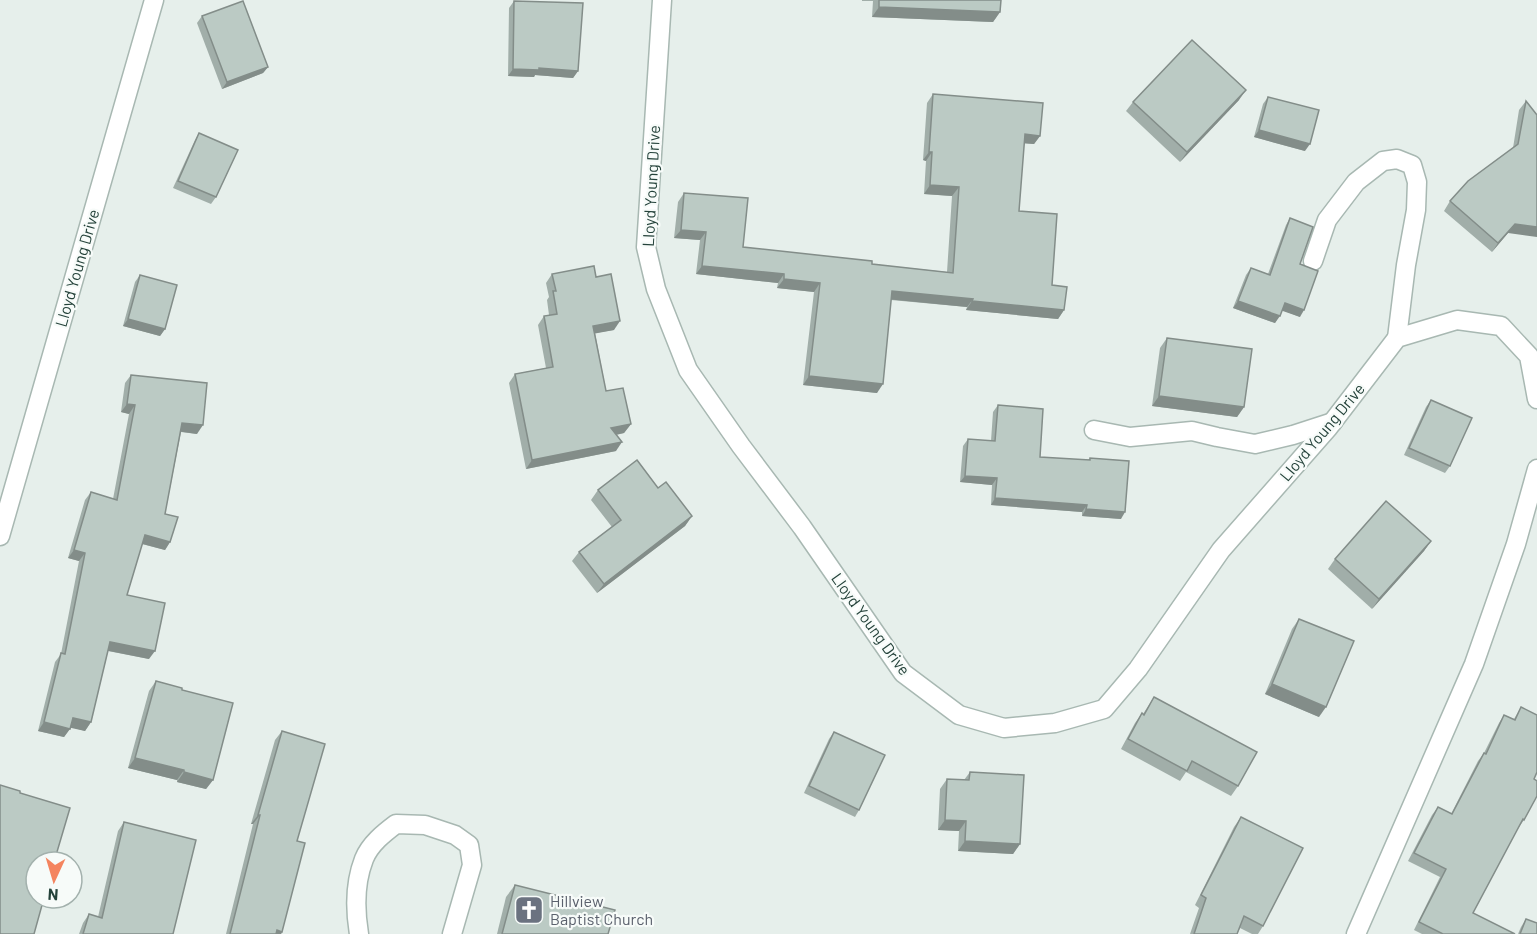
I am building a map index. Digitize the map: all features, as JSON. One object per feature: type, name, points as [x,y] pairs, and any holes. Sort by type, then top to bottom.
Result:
[{"type":"street","name":"Lloyd Young Drive","points":[[0,536],[154,0]]},
{"type":"street","name":"Lloyd Young Drive","points":[[662,0],[646,247],[656,290],[688,370],[802,527],[903,674],[959,715],[1004,728],[1055,723],[1104,709],[1138,669],[1221,550],[1333,422],[1397,338]]},
{"type":"street","points":[[1313,261],[1327,220],[1356,182],[1383,161],[1397,159],[1412,165],[1417,182],[1416,210],[1406,265],[1397,338],[1457,320],[1501,326],[1529,356],[1537,399]]},
{"type":"street","points":[[1094,430],[1130,437],[1192,431],[1255,444],[1333,422]]},
{"type":"street","points":[[1356,934],[1474,664],[1516,544],[1537,469]]},
{"type":"street","points":[[359,934],[357,892],[365,858],[379,837],[396,824],[425,825],[455,835],[469,845],[472,865],[452,934]]},
{"type":"building","points":[[879,0],[1001,0],[1000,12],[879,7]]},
{"type":"building","points":[[243,1],[268,67],[227,82],[202,16]]},
{"type":"building","points":[[514,1],[583,3],[578,71],[513,69]]},
{"type":"building","points":[[1192,40],[1246,90],[1187,152],[1133,102]]},
{"type":"building","points":[[933,94],[1043,103],[1040,136],[1025,134],[1019,211],[1057,214],[1052,285],[1067,287],[1064,310],[892,291],[883,384],[809,376],[820,283],[784,279],[784,274],[702,266],[706,232],[681,230],[684,193],[748,198],[743,247],[872,261],[872,264],[953,273],[959,187],[930,185],[932,152],[929,152]]},
{"type":"building","points":[[1268,97],[1319,110],[1310,144],[1259,130]]},
{"type":"building","points":[[1526,101],[1537,115],[1537,227],[1515,224],[1498,243],[1450,201],[1468,181],[1518,144]]},
{"type":"building","points":[[199,133],[238,150],[216,197],[178,181]]},
{"type":"building","points":[[1290,218],[1313,227],[1300,264],[1318,271],[1304,310],[1285,303],[1280,316],[1238,301],[1251,268],[1270,275]]},
{"type":"building","points":[[594,266],[596,277],[611,274],[620,321],[593,326],[606,391],[623,388],[631,424],[611,428],[622,442],[532,460],[515,374],[553,367],[544,316],[557,314],[553,291],[556,291],[552,274]]},
{"type":"building","points":[[140,275],[177,285],[165,329],[128,319]]},
{"type":"building","points":[[1167,338],[1252,349],[1244,407],[1159,396]]},
{"type":"building","points":[[131,375],[207,383],[203,425],[182,423],[165,514],[178,517],[170,542],[145,535],[127,595],[165,603],[155,651],[110,642],[91,722],[73,718],[70,729],[44,722],[61,653],[65,654],[85,553],[74,550],[91,492],[117,500],[135,405],[127,404]]},
{"type":"building","points":[[1431,400],[1472,418],[1450,466],[1409,448]]},
{"type":"building","points":[[998,405],[1043,409],[1040,457],[1129,461],[1125,512],[1086,509],[1087,505],[995,498],[997,478],[965,476],[968,439],[995,441]]},
{"type":"building","points":[[637,460],[658,488],[666,482],[692,516],[604,584],[579,552],[621,520],[598,490]]},
{"type":"building","points":[[1386,501],[1431,541],[1379,599],[1335,559]]},
{"type":"building","points":[[1299,619],[1354,641],[1326,707],[1272,684]]},
{"type":"building","points":[[156,681],[233,703],[213,780],[135,758]]},
{"type":"building","points":[[1154,697],[1257,752],[1238,786],[1192,761],[1187,771],[1128,739]]},
{"type":"building","points":[[1521,707],[1537,715],[1537,772],[1534,779],[1537,781],[1537,796],[1473,913],[1515,934],[1443,934],[1419,922],[1446,869],[1414,853],[1438,807],[1452,814],[1484,753],[1486,754],[1504,715],[1515,720]]},
{"type":"building","points":[[282,731],[325,744],[297,841],[305,843],[282,932],[277,930],[276,934],[230,934],[260,815],[258,815]]},
{"type":"building","points":[[834,732],[885,755],[859,810],[809,786]]},
{"type":"building","points":[[970,772],[1024,775],[1020,844],[965,841],[966,821],[945,820],[947,779],[969,780]]},
{"type":"building","points":[[0,785],[70,808],[58,850],[24,850],[24,910],[41,910],[34,934],[0,934]]},
{"type":"building","points":[[1241,817],[1303,848],[1263,926],[1244,916],[1237,934],[1194,934],[1206,898],[1201,895]]},
{"type":"building","points":[[124,822],[196,840],[173,934],[83,934],[89,914],[102,918]]},
{"type":"building","name":"Hillview Baptist Church","points":[[515,885],[615,910],[608,934],[502,934]]},
{"type":"building","points":[[1526,919],[1537,923],[1537,934],[1520,934]]},
{"type":"place","name":"Hillview Baptist Church","points":[[529,910]]}]
